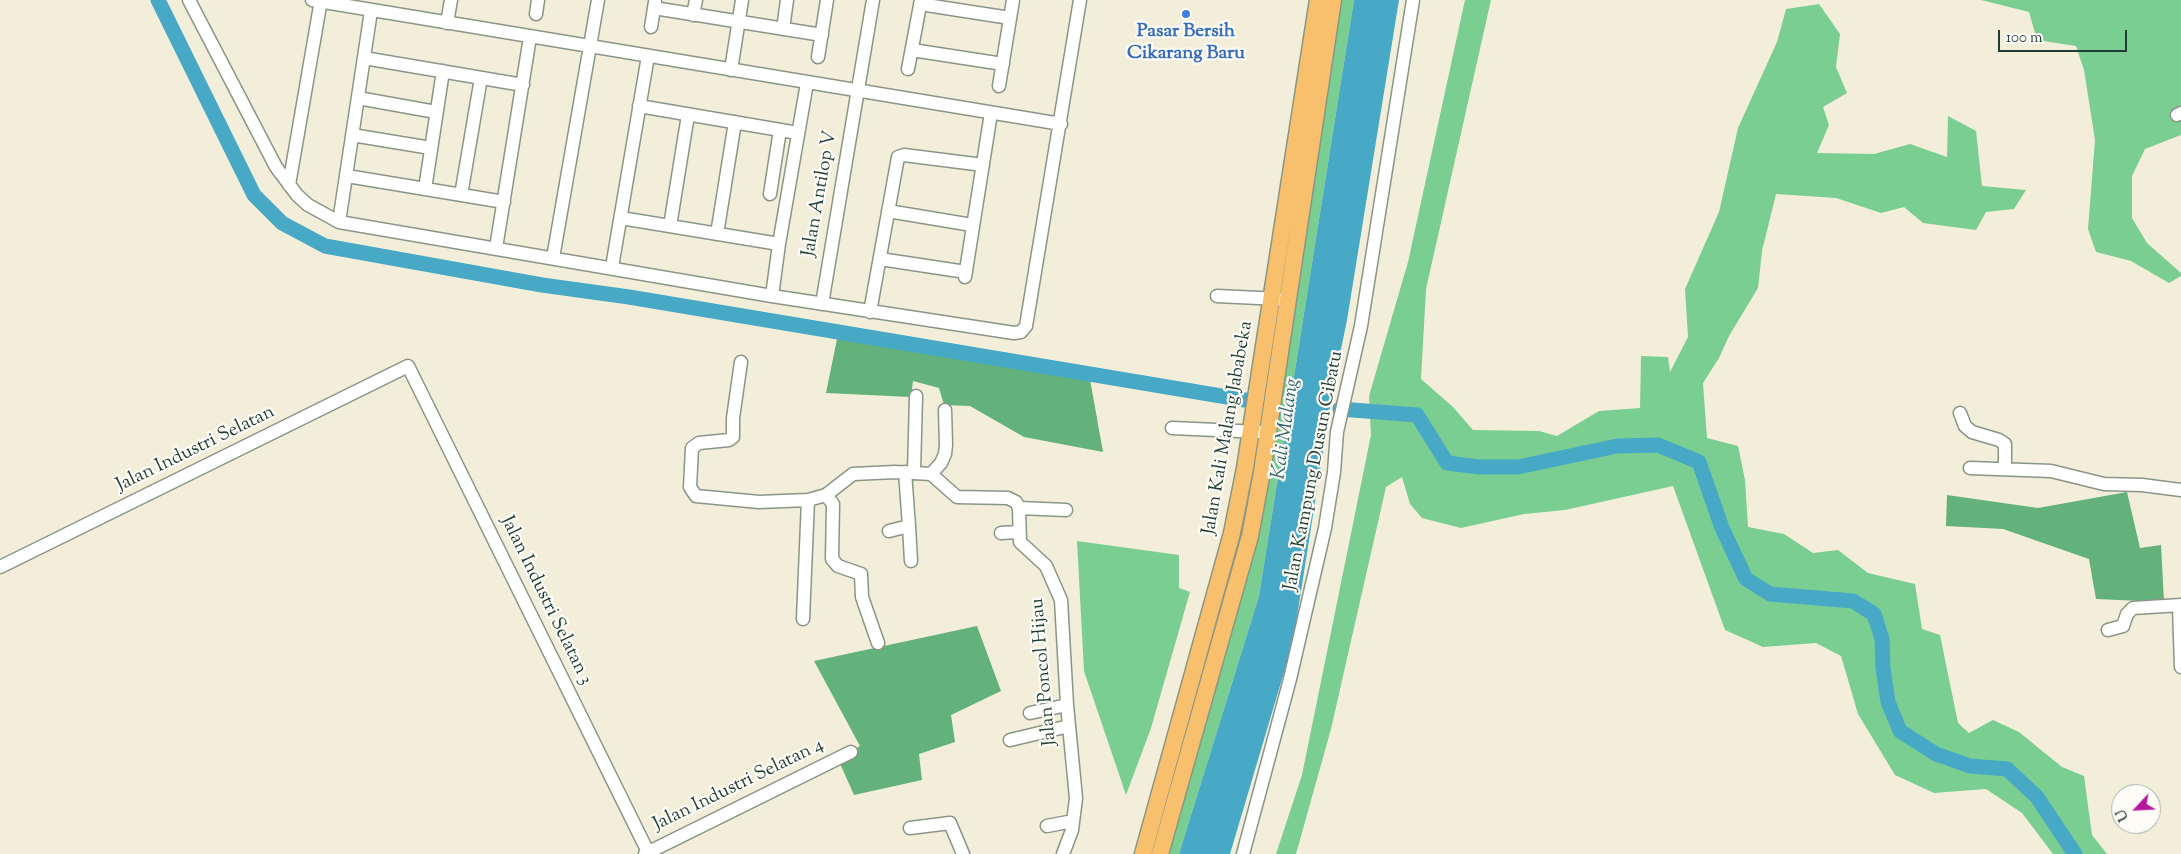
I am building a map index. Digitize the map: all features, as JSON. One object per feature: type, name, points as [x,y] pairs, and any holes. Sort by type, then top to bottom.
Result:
[{"type":"main road","name":"Jalan Kali Malang Jababeka","points":[[1143,854],[1187,732],[1250,536],[1260,427],[1279,299],[1318,0]]},
{"type":"main road","name":"Jalan Kali Malang Jababeka","points":[[1279,299],[1333,0]]},
{"type":"main road","name":"Jalan Kali Malang Jababeka","points":[[1160,854],[1187,732]]},
{"type":"street","points":[[189,0],[276,167],[289,185],[308,205],[338,222],[612,267],[772,296],[1014,333],[1024,330],[1026,326],[1061,124],[1080,0]]},
{"type":"street","points":[[289,185],[318,0],[371,11],[590,45],[807,83],[1061,124]]},
{"type":"street","points":[[447,23],[450,0]]},
{"type":"street","points":[[536,14],[538,0]]},
{"type":"street","points":[[553,258],[598,0]]},
{"type":"street","points":[[693,15],[696,0]]},
{"type":"street","points":[[731,70],[742,0]]},
{"type":"street","points":[[783,29],[787,0]]},
{"type":"street","points":[[818,57],[827,0]]},
{"type":"street","name":"Jalan Antilop V","points":[[822,304],[872,0]]},
{"type":"street","points":[[999,86],[1013,0]]},
{"type":"street","name":"Jalan Kampung Dusun Cibatu","points":[[1243,854],[1316,577],[1330,504],[1337,432],[1344,394],[1361,326],[1413,0]]},
{"type":"street","points":[[908,68],[921,2],[1010,18]]},
{"type":"street","points":[[651,27],[654,4],[693,15],[822,36]]},
{"type":"street","points":[[338,222],[347,176],[371,11]]},
{"type":"street","points":[[496,248],[530,37]]},
{"type":"street","points":[[912,50],[1003,64]]},
{"type":"street","points":[[612,267],[648,56]]},
{"type":"street","points":[[364,58],[523,85]]},
{"type":"street","points":[[425,189],[442,71]]},
{"type":"street","points":[[461,195],[481,78]]},
{"type":"street","points":[[772,296],[779,244],[807,83]]},
{"type":"street","points":[[358,98],[436,112]]},
{"type":"street","points":[[639,106],[798,133]]},
{"type":"street","points":[[880,259],[965,274],[991,113]]},
{"type":"street","points":[[670,226],[688,115]]},
{"type":"street","points":[[717,234],[735,122]]},
{"type":"street","points":[[780,130],[765,194],[787,197]]},
{"type":"street","points":[[352,135],[430,148]]},
{"type":"street","points":[[870,312],[896,160],[900,155],[983,165]]},
{"type":"street","points":[[347,176],[504,202]]},
{"type":"street","points":[[888,210],[972,225]]},
{"type":"street","points":[[621,218],[779,244]]},
{"type":"street","points":[[1217,296],[1279,299]]},
{"type":"street","points":[[741,362],[731,439],[699,443],[692,448],[690,486],[694,494],[710,499],[759,502],[808,500],[826,496],[853,474],[864,472],[931,474],[957,497],[1008,498],[1016,502],[1019,508],[1018,532],[1002,532]]},
{"type":"street","name":"Jalan Industri Selatan","points":[[0,567],[408,366]]},
{"type":"street","name":"Jalan Industri Selatan 3","points":[[408,366],[646,853]]},
{"type":"street","points":[[911,561],[909,472],[916,396]]},
{"type":"street","points":[[931,474],[941,463],[945,454],[945,410]]},
{"type":"street","points":[[1960,413],[1965,426],[1972,432],[1999,440],[2005,444],[2005,468]]},
{"type":"street","points":[[1172,428],[1260,427]]},
{"type":"street","points":[[1970,468],[2051,471],[2104,484],[2142,485],[2181,490]]},
{"type":"street","points":[[826,496],[833,504],[832,559],[838,566],[861,574],[862,597],[878,643]]},
{"type":"street","points":[[803,619],[808,500]]},
{"type":"street","points":[[1019,508],[1066,510]]},
{"type":"street","points":[[890,531],[909,526]]},
{"type":"street","name":"Jalan Poncol Hijau","points":[[1018,532],[1022,546],[1041,559],[1046,566],[1061,600],[1067,704],[1076,798],[1073,821],[1063,854]]},
{"type":"street","points":[[2108,630],[2123,626],[2127,614],[2133,608],[2180,605],[2181,667]]},
{"type":"street","points":[[1030,713],[1067,704]]},
{"type":"street","points":[[1010,740],[1069,726]]},
{"type":"street","name":"Jalan Industri Selatan 4","points":[[646,853],[851,752]]},
{"type":"street","points":[[1048,826],[1073,821]]},
{"type":"street","points":[[910,828],[950,823],[963,854]]},
{"type":"green space","points":[[1318,0],[1354,0],[1259,596],[1179,854],[1143,854],[1232,533]]},
{"type":"green space","points":[[1465,0],[1491,0],[1426,289],[1421,379],[1453,407],[1473,430],[1539,431],[1557,436],[1599,411],[1640,408],[1641,356],[1668,357],[1670,372],[1688,337],[1685,289],[1719,212],[1738,128],[1777,42],[1786,9],[1819,4],[1840,34],[1836,67],[1847,93],[1823,107],[1829,125],[1817,153],[1874,154],[1910,144],[1947,157],[1948,116],[1976,131],[1982,186],[2026,190],[2014,209],[1986,212],[1976,230],[1923,223],[1904,207],[1881,213],[1836,198],[1776,194],[1762,251],[1758,288],[1703,383],[1707,438],[1738,446],[1745,480],[1748,527],[1784,534],[1813,553],[1838,550],[1868,573],[1915,584],[1922,629],[1940,635],[1958,723],[1969,733],[1993,720],[2019,732],[2062,767],[2084,776],[2092,835],[2107,854],[2053,854],[2022,813],[1986,789],[1934,793],[1895,775],[1858,714],[1841,656],[1816,643],[1763,647],[1725,630],[1673,486],[1565,510],[1524,514],[1461,528],[1422,518],[1410,504],[1402,477],[1386,487],[1331,729],[1296,854],[1276,854],[1302,775],[1371,435],[1369,396],[1408,262]]},
{"type":"green space","points":[[1981,0],[2181,0],[2181,135],[2145,149],[2132,176],[2132,218],[2147,243],[2181,273],[2181,276],[2169,283],[2131,261],[2096,252],[2088,229],[2095,140],[2084,70],[2076,46],[2037,40],[2029,12]]},
{"type":"green space","points":[[838,334],[1089,374],[1103,452],[1024,437],[970,406],[944,405],[939,388],[913,381],[911,397],[826,393]]},
{"type":"green space","points":[[2127,492],[2140,548],[2161,545],[2164,602],[2096,599],[2089,559],[2003,529],[1946,526],[1947,495],[2038,508]]},
{"type":"green space","points":[[1077,541],[1179,555],[1179,588],[1190,592],[1151,728],[1126,795],[1084,671]]},
{"type":"green space","points":[[977,626],[1001,691],[951,715],[955,742],[919,754],[922,780],[854,795],[838,759],[860,746],[814,661]]},
{"type":"water","name":"Kali Malang","points":[[1354,0],[1399,0],[1347,320],[1333,388],[1293,642],[1230,854],[1179,854],[1259,596]]},
{"type":"waterway","points":[[158,0],[254,195],[282,223],[325,246],[542,285],[629,297],[1245,400]]},
{"type":"waterway","points":[[1340,409],[1417,415],[1447,463],[1480,467],[1518,467],[1617,446],[1658,445],[1699,462],[1722,528],[1746,579],[1770,594],[1853,601],[1874,614],[1882,639],[1883,668],[1888,702],[1900,731],[1936,754],[1970,766],[2007,769],[2037,797],[2075,854]]},
{"type":"place","name":"Pasar Bersih Cikarang Baru","points":[[1186,14]]}]
